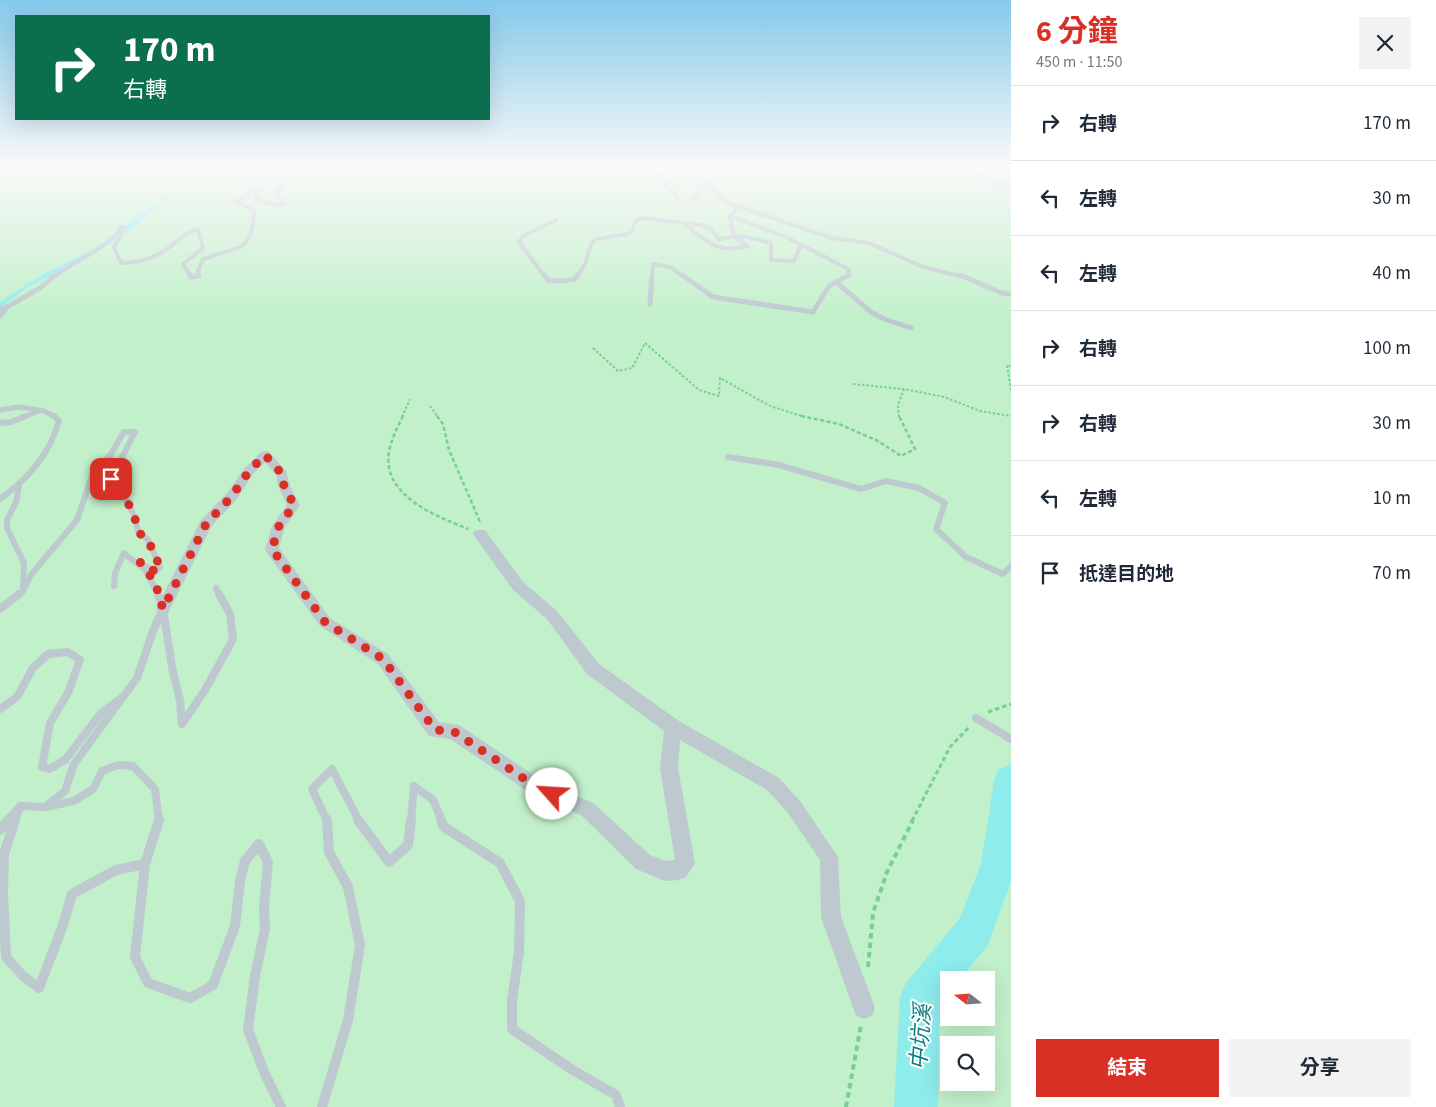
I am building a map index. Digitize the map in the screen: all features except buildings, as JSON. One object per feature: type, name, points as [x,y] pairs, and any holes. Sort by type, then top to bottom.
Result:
[{"type":"street","points":[[163,609],[206,524],[232,496],[249,471],[265,455],[282,474],[284,486],[294,505],[279,526],[272,549],[325,622],[383,659],[435,730],[453,731],[535,786],[587,809],[643,862],[665,871],[679,870],[685,863],[669,768],[673,727]]},
{"type":"street","points":[[480,534],[518,586],[552,614],[593,669],[673,727],[773,784],[794,807],[829,857],[832,916],[864,1008]]},
{"type":"lane","points":[[0,309],[40,288],[67,266],[114,238],[121,227],[125,227],[114,247],[121,264],[131,264],[162,252],[182,234],[198,229],[203,248],[182,264],[191,277],[199,276],[198,271],[203,259],[241,248],[250,239],[253,217]]},
{"type":"lane","points":[[684,223],[709,245],[738,250],[748,246],[734,237],[730,217]]},
{"type":"lane","points":[[650,304],[653,264],[670,267],[712,297],[813,312],[829,286],[850,275],[848,269],[786,237],[732,217]]},
{"type":"lane","points":[[769,217],[832,238],[869,243],[923,267],[959,275],[1002,293],[1011,294]]},
{"type":"lane","points":[[556,220],[523,236],[519,242],[542,268],[548,280],[562,281],[575,279],[585,264],[591,244],[596,239],[627,234],[632,230],[636,221],[641,218],[710,228],[719,238],[754,238],[771,243],[771,260],[794,261],[801,246]]},
{"type":"lane","points":[[836,282],[871,312],[884,319],[911,328]]},
{"type":"lane","points":[[0,316],[7,307]]},
{"type":"lane","points":[[0,410],[19,408],[42,410],[53,415],[59,421],[55,436],[35,470],[19,486],[0,499]]},
{"type":"lane","points":[[0,423],[11,422],[42,410]]},
{"type":"lane","points":[[0,608],[23,591],[31,575],[77,520],[93,473],[109,457],[124,432],[135,432],[111,479],[114,488],[124,496],[134,514],[138,532],[148,540],[160,567],[156,572],[124,553],[116,573],[114,586]]},
{"type":"lane","points":[[728,457],[779,465],[861,489],[886,481],[919,488],[945,503],[936,529],[966,557],[1004,574],[1011,566]]},
{"type":"lane","points":[[19,486],[16,502],[7,520],[7,528],[24,563],[23,591]]},
{"type":"lane","points":[[140,562],[155,582],[163,609],[172,667],[180,701],[182,724],[205,690],[233,639],[230,614],[216,588]]},
{"type":"lane","points":[[45,807],[65,791],[74,764],[136,678],[153,630],[163,609]]},
{"type":"lane","points":[[0,709],[17,697],[33,668],[48,654],[68,652],[80,660],[68,693],[50,723],[42,767],[46,770],[65,762],[100,714],[124,697]]},
{"type":"lane","points":[[979,720],[1011,739]]},
{"type":"lane","points":[[20,806],[45,807],[74,801],[93,789],[102,770],[118,765],[133,766],[155,789],[159,820],[145,864],[135,957],[148,983],[190,998],[213,985],[235,926],[240,881],[245,861],[259,844],[268,862],[264,906],[265,929],[255,976],[248,1030],[265,1074],[281,1107]]},
{"type":"lane","points":[[322,1107],[348,1020],[360,945],[348,887],[329,852],[327,818],[312,789],[332,769],[356,818],[389,862],[408,845],[414,786],[433,800],[444,827],[500,863],[520,901],[519,952],[512,1000],[512,1029],[571,1069],[616,1095],[620,1107]]},
{"type":"lane","points":[[0,830],[20,806]]},
{"type":"lane","points":[[20,806],[4,854],[3,894],[6,957],[23,976],[39,988],[63,925],[72,894],[116,870],[145,864]]},
{"type":"path","points":[[593,348],[618,372],[632,368],[645,343],[699,390],[718,396],[720,378],[770,406],[807,418],[839,424],[878,441],[902,456],[915,449],[899,420],[897,401],[904,389]]},
{"type":"path","points":[[1011,366],[1007,366],[1011,391]]},
{"type":"path","points":[[853,384],[904,389],[944,397],[980,411],[1011,416]]},
{"type":"path","points":[[410,399],[389,454],[389,472],[402,491],[429,513],[480,534],[481,523],[449,450],[443,424],[430,406]]},
{"type":"path","points":[[867,970],[873,913],[887,872],[950,747],[979,720],[1003,705],[1011,704]]},
{"type":"path","points":[[846,1107],[864,1008]]},
{"type":"green space","points":[[0,217],[1011,217],[1011,1107],[0,1107]]},
{"type":"water","points":[[138,217],[146,217],[124,235],[81,261],[28,287],[0,308],[0,302],[43,274],[94,249]]},
{"type":"waterway","name":"中坑溪","points":[[916,1107],[920,997],[974,931],[999,864],[1011,781]]},
{"type":"route","points":[[111,479],[114,488],[124,496],[134,514],[138,532],[148,540],[160,567],[156,572],[140,562],[155,582],[163,609],[206,524],[232,496],[249,471],[265,455],[282,474],[284,486],[294,505],[279,526],[272,549],[325,622],[383,659],[435,730],[453,731],[535,786],[552,794]]}]
